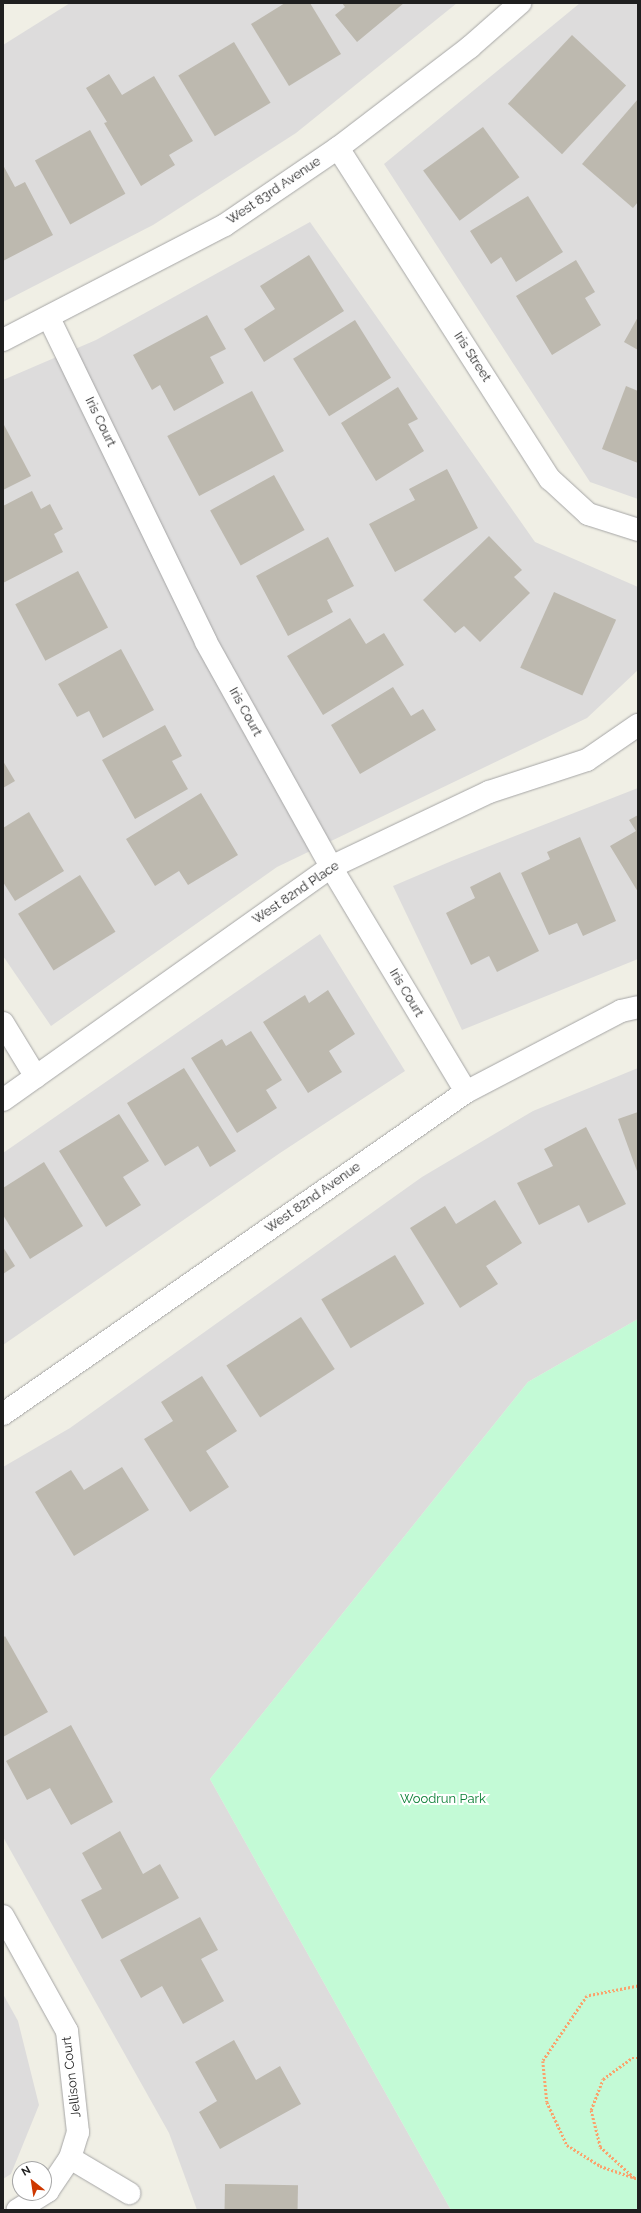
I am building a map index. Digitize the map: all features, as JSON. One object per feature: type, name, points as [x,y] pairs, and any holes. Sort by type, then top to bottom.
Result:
[{"type":"street","name":"West 83rd Avenue","points":[[3,340],[49,318],[225,225],[338,148],[470,47],[520,3]]},
{"type":"street","name":"Iris Street","points":[[338,148],[550,479],[588,514],[638,530]]},
{"type":"street","name":"Iris Court","points":[[49,318],[206,642],[331,867],[466,1092]]},
{"type":"street","name":"West 82nd Place","points":[[3,1100],[331,867],[489,792],[587,760],[638,725]]},
{"type":"street","name":"West 82nd Avenue","points":[[3,1414],[466,1092],[621,1011],[638,1007]]},
{"type":"street","points":[[3,1023],[36,1077]]},
{"type":"street","name":"Jellison Court","points":[[3,1916],[67,2031],[78,2132],[70,2158],[48,2191],[17,2210]]},
{"type":"street","points":[[70,2158],[129,2193]]},
{"type":"path","points":[[637,2179],[600,2166],[567,2145],[547,2102],[543,2061],[587,1996],[638,1986]]},
{"type":"path","points":[[637,2179],[600,2147],[592,2110],[603,2079],[632,2058],[638,2058]]},
{"type":"shaded area","points":[[70,3],[457,3],[296,133],[153,225],[3,302],[3,45]]},
{"type":"shaded area","points":[[580,3],[638,3],[638,499],[590,482],[384,164]]},
{"type":"shaded area","points":[[310,222],[535,542],[638,587],[638,670],[587,718],[277,867],[51,1026],[3,956],[3,380],[96,340]]},
{"type":"shaded area","points":[[638,788],[638,959],[462,1030],[393,886],[454,860]]},
{"type":"shaded area","points":[[320,934],[405,1071],[280,1153],[3,1345],[3,1153]]},
{"type":"shaded area","points":[[638,1068],[638,1319],[528,1382],[210,1779],[451,2210],[197,2210],[169,2133],[3,1837],[3,1467],[70,1428],[422,1177],[533,1111]]},
{"type":"shaded area","points":[[3,1994],[18,2021],[39,2105],[16,2161],[12,2161],[11,2174],[3,2179]]},
{"type":"green space","name":"Woodrun Park","points":[[638,1319],[638,2210],[451,2210],[210,1779],[528,1382]]},
{"type":"building","points":[[285,3],[310,3],[341,54],[289,86],[251,24]]},
{"type":"building","points":[[342,3],[404,3],[357,42],[335,15],[345,7]]},
{"type":"building","points":[[572,35],[626,85],[562,154],[508,104]]},
{"type":"building","points":[[234,42],[271,103],[215,136],[178,75]]},
{"type":"building","points":[[109,74],[122,95],[154,76],[193,141],[169,155],[175,165],[141,186],[104,123],[107,122],[86,88]]},
{"type":"building","points":[[638,99],[638,202],[633,208],[582,164]]},
{"type":"building","points":[[483,127],[519,177],[460,221],[423,170]]},
{"type":"building","points":[[90,130],[125,194],[70,224],[35,161]]},
{"type":"building","points":[[3,165],[15,187],[25,182],[53,235],[3,261]]},
{"type":"building","points":[[528,196],[563,252],[516,282],[501,257],[491,264],[470,231]]},
{"type":"building","points":[[309,255],[344,311],[264,362],[244,329],[275,309],[260,286]]},
{"type":"building","points":[[576,260],[595,292],[585,298],[601,325],[552,355],[516,296]]},
{"type":"building","points":[[207,315],[226,349],[210,357],[224,383],[174,411],[160,385],[152,390],[133,355]]},
{"type":"building","points":[[638,317],[638,350],[624,342]]},
{"type":"building","points":[[355,320],[391,378],[329,416],[293,359]]},
{"type":"building","points":[[626,386],[638,391],[638,463],[602,449]]},
{"type":"building","points":[[398,387],[418,419],[408,424],[424,451],[376,481],[341,423]]},
{"type":"building","points":[[252,391],[284,451],[199,496],[167,436]]},
{"type":"building","points":[[3,423],[31,476],[3,490]]},
{"type":"building","points":[[447,469],[478,528],[395,572],[369,524],[415,500],[409,489]]},
{"type":"building","points":[[274,475],[305,530],[241,565],[210,510]]},
{"type":"building","points":[[32,491],[41,509],[50,504],[63,529],[54,534],[63,552],[3,583],[3,506]]},
{"type":"building","points":[[489,536],[522,570],[514,577],[530,593],[480,642],[464,626],[455,633],[423,600]]},
{"type":"building","points":[[328,537],[354,586],[327,600],[333,612],[288,636],[256,576]]},
{"type":"building","points":[[78,571],[108,628],[45,661],[15,604]]},
{"type":"building","points":[[554,592],[616,620],[582,695],[520,668]]},
{"type":"building","points":[[350,618],[366,644],[384,633],[404,665],[323,715],[287,656]]},
{"type":"building","points":[[121,649],[154,710],[103,738],[89,711],[77,717],[58,684]]},
{"type":"building","points":[[393,687],[411,716],[423,709],[436,730],[360,774],[331,725]]},
{"type":"building","points":[[165,725],[182,756],[172,761],[188,789],[135,819],[102,760]]},
{"type":"building","points":[[3,761],[15,781],[3,788]]},
{"type":"building","points":[[201,793],[238,855],[188,885],[179,871],[155,886],[126,839]]},
{"type":"building","points":[[29,812],[64,871],[15,901],[3,882],[3,828]]},
{"type":"building","points":[[638,815],[638,892],[610,846],[636,831],[629,820]]},
{"type":"building","points":[[580,837],[616,921],[583,936],[577,923],[549,935],[521,873],[550,859],[547,852]]},
{"type":"building","points":[[500,872],[539,951],[497,972],[489,956],[471,965],[446,913],[475,898],[470,887]]},
{"type":"building","points":[[80,875],[116,932],[54,971],[18,914]]},
{"type":"building","points":[[328,990],[355,1034],[329,1051],[342,1072],[308,1093],[263,1022],[305,995],[309,1003]]},
{"type":"building","points":[[251,1031],[282,1080],[266,1090],[277,1108],[237,1133],[191,1058],[222,1039],[226,1046]]},
{"type":"building","points":[[184,1068],[236,1151],[210,1167],[198,1146],[165,1166],[127,1103]]},
{"type":"building","points":[[638,1112],[638,1174],[618,1119]]},
{"type":"building","points":[[119,1114],[149,1161],[123,1177],[141,1205],[106,1227],[59,1151]]},
{"type":"building","points":[[586,1127],[626,1204],[588,1223],[579,1205],[539,1225],[517,1183],[553,1166],[544,1149]]},
{"type":"building","points":[[44,1162],[83,1226],[30,1259],[3,1215],[3,1188]]},
{"type":"building","points":[[495,1200],[522,1243],[486,1266],[498,1284],[460,1308],[410,1228],[445,1206],[456,1224]]},
{"type":"building","points":[[3,1247],[15,1266],[3,1274]]},
{"type":"building","points":[[395,1255],[424,1304],[351,1348],[321,1299]]},
{"type":"building","points":[[301,1317],[335,1369],[260,1417],[226,1365]]},
{"type":"building","points":[[202,1376],[237,1431],[206,1451],[229,1487],[190,1512],[144,1439],[173,1421],[161,1402]]},
{"type":"building","points":[[122,1467],[149,1510],[74,1556],[35,1492],[71,1470],[84,1490]]},
{"type":"building","points":[[5,1636],[48,1712],[3,1737],[3,1638]]},
{"type":"building","points":[[71,1725],[113,1802],[71,1825],[50,1788],[27,1800],[6,1761]]},
{"type":"building","points":[[120,1831],[143,1874],[160,1864],[179,1898],[102,1939],[81,1900],[102,1889],[82,1853]]},
{"type":"building","points":[[200,1917],[218,1950],[201,1959],[224,2001],[183,2024],[162,1986],[141,1998],[120,1960]]},
{"type":"building","points":[[234,2040],[256,2080],[280,2066],[301,2104],[220,2149],[199,2112],[217,2101],[195,2062]]},
{"type":"building","points":[[225,2184],[298,2185],[298,2210],[225,2210]]}]
